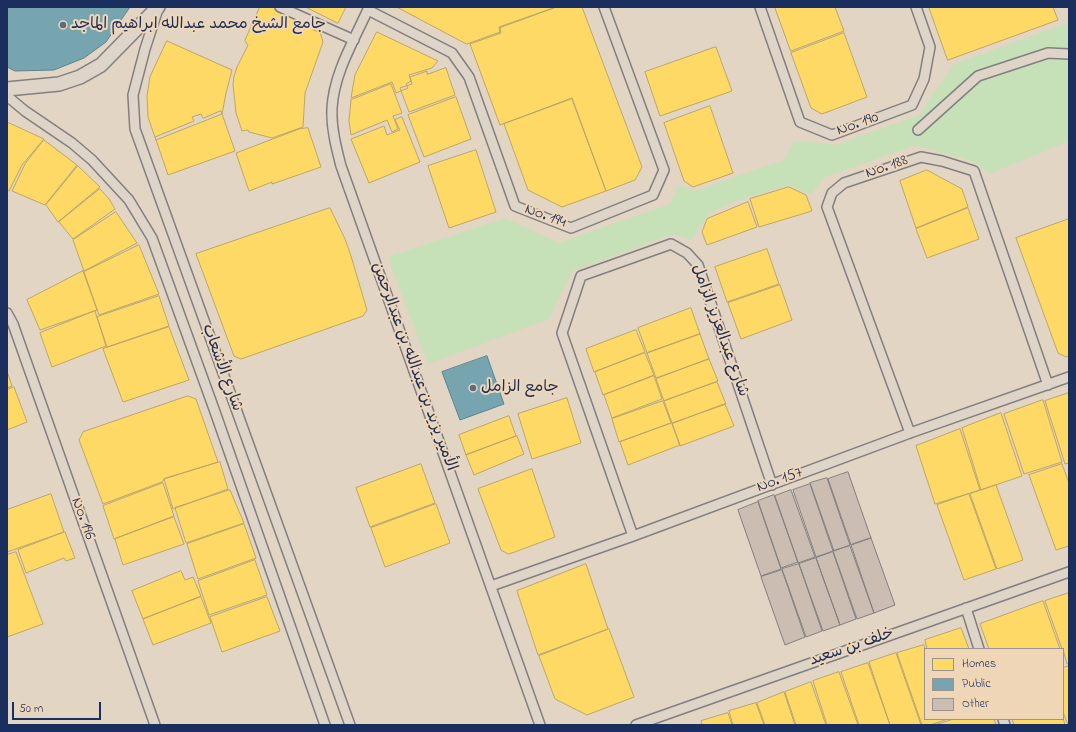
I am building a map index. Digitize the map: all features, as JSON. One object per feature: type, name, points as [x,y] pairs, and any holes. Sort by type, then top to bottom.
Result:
[{"type":"street","points":[[7,89],[59,84],[80,78],[101,65],[158,7]]},
{"type":"street","name":"شارع الأشعاب","points":[[158,7],[133,95],[135,129],[350,725]]},
{"type":"street","points":[[280,7],[354,40]]},
{"type":"street","name":"No. 194","points":[[368,9],[452,53],[469,77],[515,206],[571,228],[653,195],[664,170],[604,7]]},
{"type":"street","name":"No. 190","points":[[760,7],[800,122],[832,135],[912,105],[924,79],[930,47],[916,7]]},
{"type":"street","name":"الأمير يزيد بن عبدالله بن عبدالرحمن","points":[[368,9],[339,71],[332,108],[334,138],[341,166],[492,586],[540,725]]},
{"type":"street","points":[[918,130],[978,76],[1048,53],[1069,54]]},
{"type":"street","name":"شارع الأشعاب","points":[[7,96],[25,111],[72,143],[92,160],[129,200],[152,238],[217,416],[326,725]]},
{"type":"street","name":"No. 188","points":[[910,433],[827,207],[832,193],[844,183],[921,157],[942,161],[974,171],[1048,385]]},
{"type":"street","name":"شارع عبدالعزيز الزامل","points":[[632,536],[562,333],[581,276],[671,244],[687,252],[698,265],[772,485]]},
{"type":"street","name":"No. 196","points":[[7,313],[13,324],[155,725]]},
{"type":"street","name":"No. 157","points":[[492,586],[772,485],[910,433],[1069,377]]},
{"type":"street","name":"خلف بن سعيد","points":[[636,725],[1069,572]]},
{"type":"street","points":[[966,608],[979,648]]},
{"type":"green space","points":[[1067,23],[1069,24],[1069,141],[989,174],[975,162],[916,145],[825,177],[811,194],[788,185],[733,202],[710,213],[691,240],[673,234],[572,271],[549,319],[428,364],[388,257],[505,218],[559,243],[670,204],[678,185],[695,191],[784,160],[793,143],[803,141],[836,145],[919,115],[954,64]]},
{"type":"building: Homes","points":[[260,7],[280,7],[313,26],[313,30],[320,32],[323,42],[305,93],[303,127],[272,138],[249,132],[248,130],[242,131],[236,113],[233,85],[237,67],[248,45],[245,41]]},
{"type":"building: Homes","points":[[306,7],[346,7],[338,23]]},
{"type":"building: Homes","points":[[397,7],[556,7],[499,27],[500,32],[467,44]]},
{"type":"building: Homes","points":[[557,7],[582,7],[642,167],[635,180],[606,191],[572,98],[500,125],[470,44],[501,33],[500,28]]},
{"type":"building: Homes","points":[[775,7],[835,7],[844,31],[791,51]]},
{"type":"building: Homes","points":[[929,7],[1053,7],[1058,20],[948,60]]},
{"type":"building: Homes","points":[[377,32],[438,61],[432,68],[409,75],[411,81],[406,84],[408,88],[396,93],[392,82],[351,98],[355,75]]},
{"type":"building: Homes","points":[[844,33],[867,97],[822,114],[811,108],[791,53]]},
{"type":"building: Homes","points":[[167,41],[232,70],[222,114],[156,140],[148,117],[147,96],[150,77]]},
{"type":"building: Homes","points":[[716,47],[732,91],[660,116],[645,72]]},
{"type":"building: Homes","points":[[446,68],[455,95],[409,112],[400,88],[412,84],[410,77],[427,71],[427,74]]},
{"type":"building: Homes","points":[[391,84],[402,113],[393,116],[398,129],[392,132],[387,120],[351,135],[349,121],[351,100]]},
{"type":"building: Homes","points":[[456,97],[471,139],[424,157],[408,115]]},
{"type":"building: Homes","points":[[572,99],[606,191],[562,207],[528,190],[504,124]]},
{"type":"building: Homes","points":[[710,106],[733,173],[693,187],[684,181],[664,123]]},
{"type":"building: Homes","points":[[221,111],[235,151],[168,175],[155,137],[194,121],[192,117],[201,114],[203,118]]},
{"type":"building: Homes","points":[[402,117],[420,162],[369,183],[351,139],[384,126],[387,135],[400,130],[395,120]]},
{"type":"building: Homes","points":[[7,122],[44,139],[22,165],[9,191],[7,190]]},
{"type":"building: Homes","points":[[308,128],[321,167],[272,184],[272,182],[249,191],[236,153],[299,129]]},
{"type":"building: Homes","points":[[44,140],[77,165],[45,205],[12,191],[25,164]]},
{"type":"building: Homes","points":[[476,150],[496,212],[449,228],[428,166]]},
{"type":"building: Homes","points":[[78,166],[100,187],[58,222],[46,205]]},
{"type":"building: Homes","points":[[927,170],[962,189],[968,207],[916,228],[900,181]]},
{"type":"building: Homes","points":[[789,187],[806,195],[812,211],[759,227],[750,199]]},
{"type":"building: Homes","points":[[100,189],[115,209],[73,239],[59,222]]},
{"type":"building: Homes","points":[[748,202],[757,227],[707,245],[702,232],[707,219]]},
{"type":"building: Homes","points":[[330,208],[345,239],[367,310],[363,316],[241,359],[234,356],[196,254]]},
{"type":"building: Homes","points":[[968,208],[979,239],[927,258],[916,229]]},
{"type":"building: Homes","points":[[116,212],[137,243],[84,271],[73,240]]},
{"type":"building: Homes","points":[[1069,219],[1069,355],[1066,357],[1058,353],[1016,238]]},
{"type":"building: Homes","points":[[139,245],[159,294],[99,315],[84,272]]},
{"type":"building: Homes","points":[[767,249],[779,284],[727,302],[715,267]]},
{"type":"building: Homes","points":[[83,271],[97,310],[40,330],[27,300]]},
{"type":"building: Homes","points":[[780,285],[792,320],[741,339],[728,303]]},
{"type":"building: Homes","points":[[159,296],[169,326],[107,347],[97,317]]},
{"type":"building: Homes","points":[[691,308],[700,334],[647,353],[638,328]]},
{"type":"building: Homes","points":[[95,311],[106,346],[52,367],[40,333]]},
{"type":"building: Homes","points":[[169,327],[189,380],[123,402],[103,349]]},
{"type":"building: Homes","points":[[636,330],[645,352],[594,372],[586,349]]},
{"type":"building: Homes","points":[[700,334],[709,359],[656,378],[647,353]]},
{"type":"building: Homes","points":[[645,353],[654,375],[603,395],[595,372]]},
{"type":"building: Homes","points":[[709,359],[718,381],[664,401],[656,379]]},
{"type":"building: Homes","points":[[7,371],[12,386],[7,388]]},
{"type":"building: Homes","points":[[654,376],[662,399],[612,418],[604,395]]},
{"type":"building: Homes","points":[[717,382],[726,404],[672,423],[664,401]]},
{"type":"building: Homes","points":[[14,387],[27,422],[7,430],[7,390]]},
{"type":"building: Homes","points":[[1069,393],[1069,463],[1065,464],[1045,401]]},
{"type":"building: Homes","points":[[188,396],[196,399],[218,462],[164,479],[162,482],[103,504],[79,440],[83,432]]},
{"type":"building: Homes","points":[[567,398],[581,443],[532,459],[518,414]]},
{"type":"building: Homes","points":[[1043,400],[1062,462],[1024,474],[1004,414]]},
{"type":"building: Homes","points":[[663,401],[671,423],[619,442],[612,419]]},
{"type":"building: Homes","points":[[725,404],[734,426],[680,446],[672,424]]},
{"type":"building: Homes","points":[[1001,413],[1022,476],[981,490],[962,428]]},
{"type":"building: Homes","points":[[509,416],[516,436],[466,455],[459,435]]},
{"type":"building: Homes","points":[[672,423],[680,445],[628,465],[620,442]]},
{"type":"building: Homes","points":[[960,429],[980,490],[935,504],[916,446]]},
{"type":"building: Homes","points":[[517,436],[524,454],[474,475],[466,455]]},
{"type":"building: Homes","points":[[220,462],[228,489],[173,509],[164,479]]},
{"type":"building: Homes","points":[[421,464],[435,503],[370,527],[356,488]]},
{"type":"building: Homes","points":[[1062,464],[1069,483],[1069,546],[1056,550],[1029,475]]},
{"type":"building: Homes","points":[[532,469],[555,537],[508,554],[501,550],[478,489]]},
{"type":"building: Homes","points":[[163,483],[174,516],[114,539],[103,506]]},
{"type":"building: Homes","points":[[996,485],[1023,560],[997,569],[970,494]]},
{"type":"building: Homes","points":[[230,490],[244,523],[186,543],[175,508]]},
{"type":"building: Homes","points":[[51,494],[64,532],[7,552],[7,510]]},
{"type":"building: Homes","points":[[969,494],[996,569],[964,580],[937,505]]},
{"type":"building: Homes","points":[[436,504],[450,543],[385,567],[371,528]]},
{"type":"building: Homes","points":[[174,517],[184,544],[123,565],[115,539]]},
{"type":"building: Homes","points":[[244,524],[256,558],[198,579],[187,544]]},
{"type":"building: Homes","points":[[65,532],[75,558],[66,561],[64,558],[26,573],[18,550]]},
{"type":"building: Homes","points":[[16,552],[43,624],[7,637],[7,555]]},
{"type":"building: Homes","points":[[255,560],[267,595],[209,615],[198,581]]},
{"type":"building: Homes","points":[[586,564],[608,629],[538,655],[517,591]]},
{"type":"building: Homes","points":[[181,571],[185,580],[193,577],[201,596],[143,619],[132,591]]},
{"type":"building: Homes","points":[[1069,593],[1069,663],[1067,664],[1064,648],[1062,648],[1045,601]]},
{"type":"building: Homes","points":[[201,597],[211,623],[153,645],[143,619]]},
{"type":"building: Homes","points":[[267,597],[280,631],[222,652],[210,617]]},
{"type":"building: Homes","points":[[1043,601],[1060,648],[989,648],[980,624]]},
{"type":"building: Homes","points":[[961,628],[969,648],[927,648],[925,640]]},
{"type":"building: Homes","points":[[609,629],[634,697],[587,715],[555,699],[539,656]]},
{"type":"building: Homes","points":[[924,645],[924,720],[945,720],[930,725],[922,725],[897,653]]},
{"type":"building: Homes","points":[[896,653],[921,725],[890,725],[869,662]]},
{"type":"building: Homes","points":[[868,663],[890,725],[859,725],[841,672]]},
{"type":"building: Homes","points":[[1069,666],[1069,725],[1064,715],[1064,668]]},
{"type":"building: Homes","points":[[839,672],[858,725],[827,725],[813,681]]},
{"type":"building: Homes","points":[[811,682],[826,725],[796,725],[785,692]]},
{"type":"building: Homes","points":[[784,692],[795,725],[765,725],[757,703]]},
{"type":"building: Homes","points":[[756,703],[764,725],[733,725],[729,711]]},
{"type":"building: Homes","points":[[728,713],[732,725],[702,725],[701,721]]},
{"type":"building: Homes","points":[[951,720],[994,720],[996,725],[935,725]]},
{"type":"building: Homes","points":[[1012,720],[1064,720],[1065,725],[1014,725]]},
{"type":"building: Public","name":"جامع الشيخ محمد عبدالله ابراهيم الماجد","points":[[7,7],[130,7],[106,42],[84,58],[54,70],[15,71],[7,67]]},
{"type":"building: Public","name":"جامع الزامل","points":[[487,356],[504,404],[460,420],[442,372]]},
{"type":"building: Other","points":[[848,472],[871,538],[851,545],[828,479]]},
{"type":"building: Other","points":[[827,478],[850,545],[834,551],[810,483]]},
{"type":"building: Other","points":[[810,484],[833,551],[816,557],[793,490]]},
{"type":"building: Other","points":[[791,490],[815,557],[798,563],[775,496]]},
{"type":"building: Other","points":[[774,495],[798,562],[781,568],[758,501]]},
{"type":"building: Other","points":[[758,502],[781,569],[761,576],[738,510]]},
{"type":"building: Other","points":[[871,538],[895,605],[874,613],[851,545]]},
{"type":"building: Other","points":[[850,546],[874,613],[857,619],[833,551]]},
{"type":"building: Other","points":[[833,552],[856,619],[840,625],[816,558]]},
{"type":"building: Other","points":[[816,558],[840,625],[823,631],[799,564]]},
{"type":"building: Other","points":[[799,564],[822,631],[806,637],[782,569]]},
{"type":"building: Other","points":[[782,570],[805,637],[785,645],[761,577]]},
{"type":"place","name":"جامع الشيخ محمد عبدالله ابراهيم الماجد","points":[[63,25]]},
{"type":"place","name":"جامع الزامل","points":[[473,388]]}]
